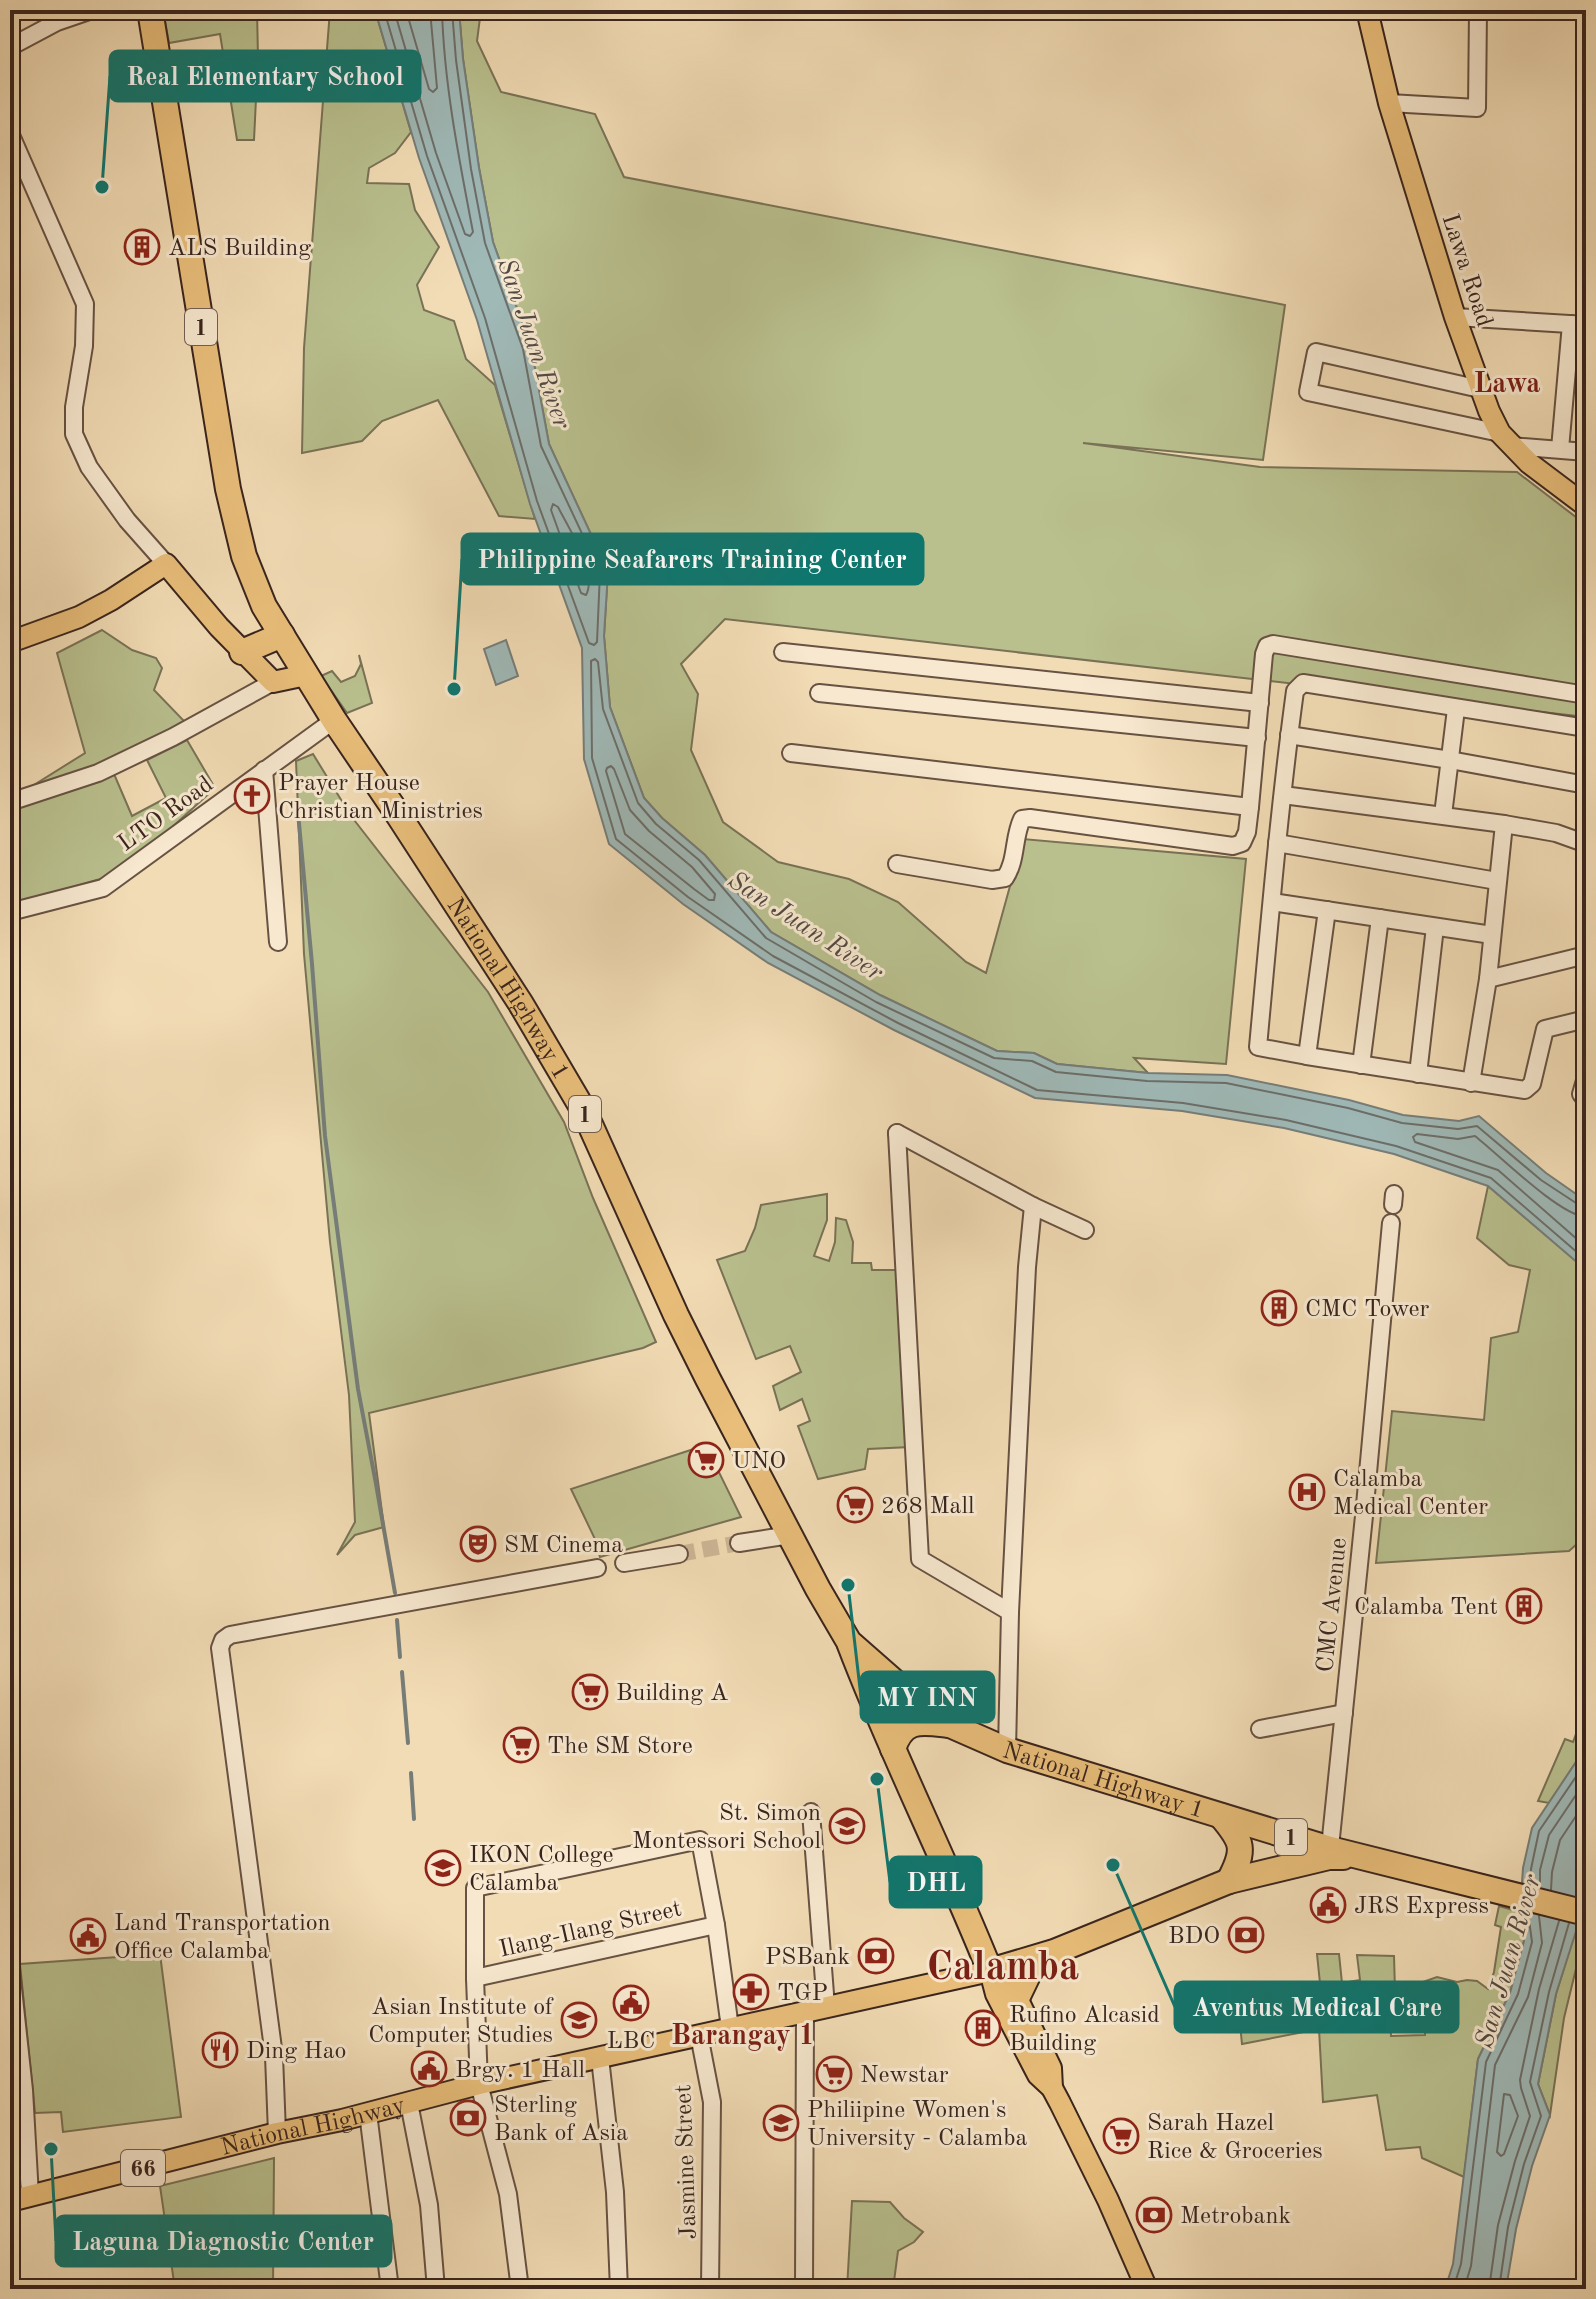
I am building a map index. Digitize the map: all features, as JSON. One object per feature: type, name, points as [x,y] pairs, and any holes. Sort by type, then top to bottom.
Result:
[{"type":"highway","name":"National Highway 1","points":[[150,10],[228,489],[244,556],[264,606],[334,720],[521,1004],[584,1111],[676,1315],[849,1642],[915,1700],[950,1725],[1007,1750],[1329,1853],[1361,1857],[1586,1913]]},
{"type":"highway","points":[[242,652],[282,635]]},
{"type":"highway","points":[[849,1642],[881,1725],[990,1971]]},
{"type":"highway","points":[[881,1725],[904,1716],[915,1700]]},
{"type":"highway","name":"1","points":[[893,1749],[902,1730],[910,1725],[921,1722],[950,1725]]},
{"type":"highway","name":"1","points":[[1221,1816],[1237,1835],[1241,1848],[1238,1864],[1229,1881]]},
{"type":"highway","name":"National Highway 1","points":[[990,1971],[1054,1952],[1229,1881],[1329,1853]]},
{"type":"highway","points":[[1017,1998],[1030,1971],[1054,1952]]},
{"type":"main road","name":"Lawa Road","points":[[1367,10],[1389,103],[1480,389],[1506,440],[1537,470],[1586,506]]},
{"type":"main road","points":[[10,642],[79,617],[166,564],[242,652],[273,682],[306,675]]},
{"type":"main road","points":[[990,1971],[1017,1998],[1051,2068],[1052,2088]]},
{"type":"main road","points":[[990,1971],[996,1994],[1038,2075],[1052,2088],[1108,2200],[1147,2289]]},
{"type":"main road","name":"National Highway","points":[[10,2201],[479,2084],[990,1971]]},
{"type":"street","points":[[10,47],[57,22],[92,10]]},
{"type":"street","points":[[1389,103],[1477,108],[1478,10]]},
{"type":"street","points":[[10,133],[85,304],[84,346],[74,407],[74,434],[89,467],[127,520],[166,564]]},
{"type":"street","points":[[1455,317],[1578,325],[1567,371],[1560,449]]},
{"type":"street","points":[[1480,389],[1316,352],[1308,392],[1506,440],[1586,452]]},
{"type":"street","points":[[1567,371],[1586,373]]},
{"type":"street","points":[[897,864],[992,880],[1005,878],[1011,869],[1017,828],[1022,819],[1030,818],[1233,846],[1242,843],[1247,832],[1250,807],[1264,654],[1267,646],[1273,644],[1586,695]]},
{"type":"street","points":[[783,652],[1260,703]]},
{"type":"street","points":[[10,802],[98,773],[173,737],[273,682]]},
{"type":"street","points":[[1586,728],[1303,683],[1295,691],[1289,735],[1258,1047],[1525,1090],[1532,1084],[1545,1029],[1586,1019]]},
{"type":"street","points":[[819,693],[1257,738]]},
{"type":"street","points":[[1443,815],[1456,709]]},
{"type":"street","name":"LTO Road","points":[[10,912],[103,888],[334,720]]},
{"type":"street","points":[[1289,735],[1586,785]]},
{"type":"street","points":[[791,753],[1250,807]]},
{"type":"street","points":[[264,770],[278,942]]},
{"type":"street","points":[[1283,795],[1504,824],[1556,833],[1586,846]]},
{"type":"street","points":[[1471,1083],[1488,979],[1504,824]]},
{"type":"street","points":[[1277,843],[1497,881]]},
{"type":"street","points":[[1272,902],[1492,935]]},
{"type":"street","points":[[1307,1056],[1327,910]]},
{"type":"street","points":[[1361,1065],[1380,918]]},
{"type":"street","points":[[1418,1074],[1435,927]]},
{"type":"street","points":[[1488,979],[1586,955]]},
{"type":"street","points":[[1586,1077],[1581,1094],[1586,1100]]},
{"type":"street","points":[[1010,1612],[920,1559],[897,1133],[1033,1206],[1085,1230]]},
{"type":"street","points":[[1007,1750],[1010,1612],[1027,1267],[1033,1206]]},
{"type":"street","name":"CMC Avenue","points":[[1329,1853],[1391,1223]]},
{"type":"street","points":[[739,1543],[790,1535]]},
{"type":"street","points":[[624,1563],[679,1554]]},
{"type":"street","points":[[277,2133],[274,2056],[220,1648],[223,1640],[230,1635],[597,1568]]},
{"type":"street","points":[[1260,1729],[1344,1713]]},
{"type":"street","points":[[804,2289],[816,2009],[811,1812]]},
{"type":"street","points":[[520,2289],[508,2194],[479,2084],[475,1888],[700,1840],[716,1925],[730,2028]]},
{"type":"street","name":"Ilang-Ilang Street","points":[[475,1978],[716,1925]]},
{"type":"street","points":[[10,1961],[24,2090],[30,2196]]},
{"type":"street","name":"Jasmine Street","points":[[699,2035],[712,2102],[710,2289]]},
{"type":"street","points":[[600,2058],[615,2192],[619,2289]]},
{"type":"street","points":[[409,2103],[429,2205],[436,2289]]},
{"type":"street","points":[[368,2113],[390,2289]]},
{"type":"green space","points":[[163,10],[257,10],[254,140],[237,140],[220,34],[169,43]]},
{"type":"green space","points":[[330,10],[375,10],[411,132],[395,153],[369,168],[367,183],[409,184],[415,210],[439,247],[417,285],[424,310],[454,321],[466,359],[495,385],[535,519],[499,516],[438,400],[382,421],[362,441],[302,453],[304,348]]},
{"type":"green space","points":[[459,10],[481,10],[477,41],[501,92],[595,114],[624,177],[1285,305],[1263,460],[1083,443],[1260,467],[1517,472],[1581,521],[1586,529],[1586,717],[725,619],[681,664],[698,694],[691,750],[723,822],[778,862],[849,879],[898,902],[966,962],[986,973],[1023,839],[1246,859],[1226,1064],[1134,1058],[1148,1073],[1057,1064],[1034,1053],[997,1051],[880,995],[771,932],[705,855],[644,798],[610,707],[604,636],[608,571],[549,444],[531,347],[493,242],[463,59]]},
{"type":"green space","points":[[102,630],[132,650],[156,658],[162,668],[154,690],[185,722],[114,774],[132,816],[166,798],[147,760],[187,740],[215,788],[158,840],[104,878],[10,905],[10,800],[85,753],[57,653]]},
{"type":"green space","points":[[359,655],[372,703],[347,713],[321,676],[332,671],[341,682],[355,676],[361,664]]},
{"type":"green space","points":[[313,754],[351,816],[488,992],[564,1122],[593,1198],[656,1342],[643,1348],[369,1413],[384,1527],[355,1535],[337,1555],[355,1522],[349,1395],[330,1242],[304,954],[296,761]]},
{"type":"green space","points":[[1488,1186],[1586,1269],[1586,1536],[1569,1551],[1376,1563],[1392,1411],[1484,1420],[1491,1338],[1518,1332],[1530,1270],[1509,1265],[1477,1238]]},
{"type":"green space","points":[[827,1194],[827,1220],[814,1256],[829,1261],[835,1242],[836,1218],[846,1220],[853,1242],[852,1263],[871,1263],[872,1270],[900,1270],[910,1447],[868,1449],[865,1469],[818,1479],[798,1426],[810,1421],[802,1399],[780,1410],[773,1386],[801,1372],[790,1346],[756,1359],[717,1260],[745,1251],[761,1205]]},
{"type":"green space","points":[[703,1446],[741,1517],[600,1557],[571,1489]]},
{"type":"green space","points":[[1586,1707],[1586,1747],[1549,1803],[1538,1801],[1565,1739],[1573,1742]]},
{"type":"green space","points":[[1499,1906],[1520,1912],[1524,1941],[1510,1993],[1478,2059],[1464,2177],[1422,2158],[1420,2147],[1386,2150],[1377,2095],[1323,2102],[1319,2029],[1242,2044],[1240,2024],[1321,2013],[1317,1954],[1339,1954],[1342,1983],[1360,1980],[1357,1955],[1394,1956],[1391,2036],[1425,2035],[1425,2012],[1407,2012],[1417,1984],[1437,1977],[1457,1982],[1477,1981],[1488,1989],[1501,1927],[1495,1925]]},
{"type":"green space","points":[[1576,1929],[1585,1932],[1564,2018],[1550,2115],[1538,2084],[1556,1994]]},
{"type":"green space","points":[[160,1954],[181,2117],[63,2132],[61,2112],[35,2113],[20,1964]]},
{"type":"green space","points":[[274,2158],[273,2289],[175,2289],[160,2186]]},
{"type":"green space","points":[[852,2201],[890,2202],[904,2218],[923,2232],[914,2242],[898,2251],[893,2289],[847,2289]]},
{"type":"water","points":[[375,10],[459,10],[463,59],[493,242],[531,347],[549,444],[608,571],[604,636],[610,707],[644,798],[705,855],[771,932],[880,995],[997,1051],[1034,1053],[1057,1064],[1148,1073],[1227,1075],[1349,1100],[1403,1115],[1459,1121],[1479,1116],[1546,1173],[1586,1201],[1586,1270],[1488,1186],[1394,1154],[1284,1128],[1182,1111],[1035,1098],[894,1030],[768,963],[683,904],[609,844],[584,759],[582,648],[530,504],[477,320],[419,158]]},
{"type":"water","points":[[506,640],[518,676],[496,685],[484,649]]},
{"type":"water","points":[[1586,1747],[1586,1900],[1556,1994],[1538,2084],[1550,2115],[1532,2166],[1516,2229],[1506,2289],[1445,2289],[1453,2264],[1478,2059],[1510,1993],[1524,1941],[1520,1912],[1523,1868],[1532,1828]]},
{"type":"waterway","points":[[297,802],[325,1136],[358,1389],[395,1593]]},
{"type":"waterway","points":[[397,1620],[400,1657]]},
{"type":"waterway","points":[[402,1672],[408,1743]]},
{"type":"waterway","points":[[411,1773],[414,1819]]},
{"type":"tunnel","points":[[679,1554],[739,1543]]},
{"type":"place","name":"Real Elementary School","points":[[102,187]]},
{"type":"place","name":"ALS Building","points":[[142,247]]},
{"type":"place","name":"Philippine Seafarers Training Center","points":[[454,689]]},
{"type":"place","name":"Prayer House Christian Ministries","points":[[252,796]]},
{"type":"place","name":"CMC Tower","points":[[1279,1308]]},
{"type":"place","name":"UNO","points":[[706,1460]]},
{"type":"place","name":"Calamba Medical Center","points":[[1307,1492]]},
{"type":"place","name":"268 Mall","points":[[855,1505]]},
{"type":"place","name":"SM Cinema","points":[[478,1544]]},
{"type":"place","name":"MY INN","points":[[848,1585]]},
{"type":"place","name":"Calamba Tent","points":[[1524,1606]]},
{"type":"place","name":"Building A","points":[[590,1692]]},
{"type":"place","name":"The SM Store","points":[[521,1745]]},
{"type":"place","name":"DHL","points":[[877,1779]]},
{"type":"place","name":"St. Simon Montessori School","points":[[847,1826]]},
{"type":"place","name":"Aventus Medical Care","points":[[1113,1865]]},
{"type":"place","name":"IKON College Calamba","points":[[443,1868]]},
{"type":"place","name":"JRS Express","points":[[1328,1905]]},
{"type":"place","name":"BDO","points":[[1246,1935]]},
{"type":"place","name":"Land Transportation Office Calamba","points":[[88,1936]]},
{"type":"place","name":"PSBank","points":[[876,1956]]},
{"type":"place","name":"TGP","points":[[751,1992]]},
{"type":"place","name":"LBC","points":[[631,2003]]},
{"type":"place","name":"Asian Institute of Computer Studies","points":[[579,2020]]},
{"type":"place","name":"Rufino Alcasid Building","points":[[983,2028]]},
{"type":"place","name":"Ding Hao","points":[[220,2050]]},
{"type":"place","name":"Brgy. 1 Hall","points":[[429,2069]]},
{"type":"place","name":"Newstar","points":[[834,2074]]},
{"type":"place","name":"Sterling Bank of Asia","points":[[468,2118]]},
{"type":"place","name":"Philiipine Women's University - Calamba","points":[[781,2123]]},
{"type":"place","name":"Sarah Hazel Rice & Groceries","points":[[1121,2136]]},
{"type":"place","name":"Laguna Diagnostic Center","points":[[51,2149]]},
{"type":"place","name":"Metrobank","points":[[1154,2215]]},
{"type":"district","name":"Lawa","points":[[1507,382]]},
{"type":"district","name":"Calamba","points":[[1003,1965]]},
{"type":"district","name":"Barangay 1","points":[[743,2034]]},
{"type":"water label","name":"San Juan River","points":[[535,343]]},
{"type":"water label","name":"San Juan River","points":[[806,925]]},
{"type":"water label","name":"San Juan River","points":[[1507,1961]]}]
